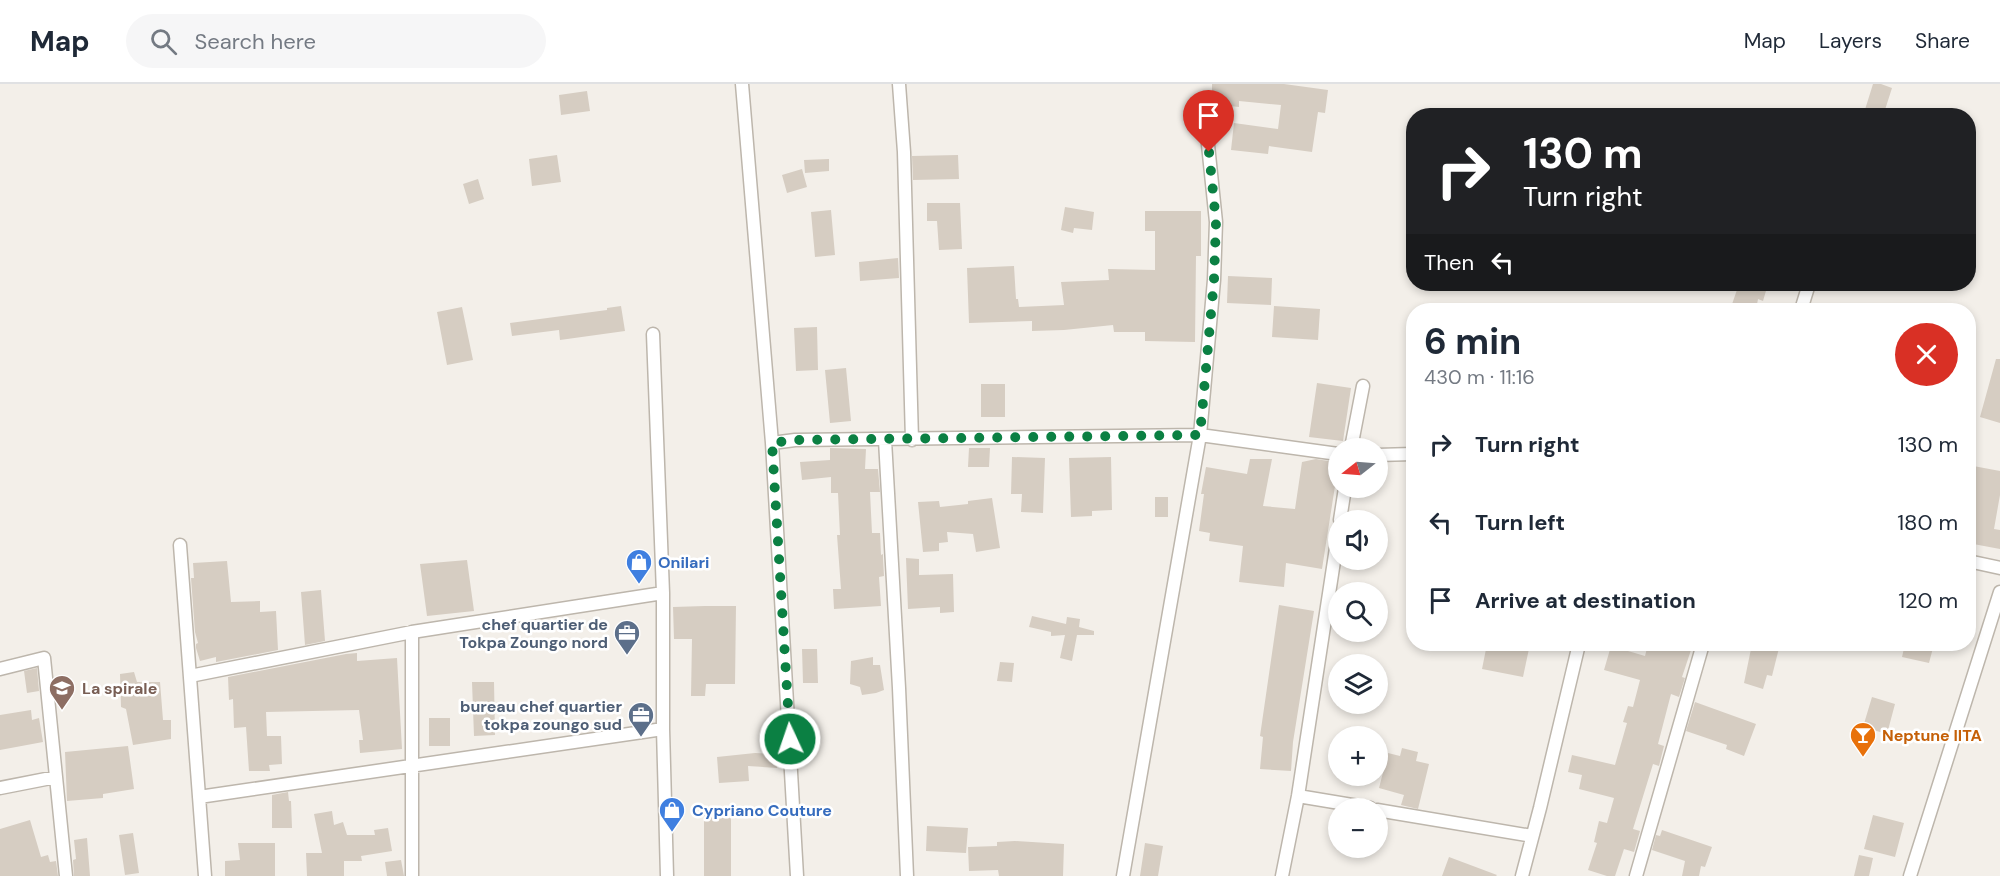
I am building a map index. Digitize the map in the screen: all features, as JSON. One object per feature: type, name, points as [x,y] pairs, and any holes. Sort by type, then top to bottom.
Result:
[{"type":"street","points":[[742,84],[772,443],[797,876]]},
{"type":"street","points":[[899,84],[904,152],[912,440]]},
{"type":"street","points":[[1123,876],[1200,435],[1214,280],[1216,222],[1204,106]]},
{"type":"street","points":[[653,334],[663,593],[663,729],[667,876]]},
{"type":"street","points":[[1354,438],[1363,386]]},
{"type":"street","points":[[772,443],[795,440],[1200,435],[1328,453]]},
{"type":"street","points":[[885,440],[907,876]]},
{"type":"street","points":[[1388,455],[1406,454]]},
{"type":"street","points":[[180,545],[205,876]]},
{"type":"street","points":[[1976,563],[2000,568]]},
{"type":"street","points":[[1282,876],[1298,796],[1333,570]]},
{"type":"street","points":[[1910,876],[2000,592]]},
{"type":"street","points":[[190,676],[412,632],[663,593]]},
{"type":"street","points":[[412,632],[412,876]]},
{"type":"street","points":[[1522,876],[1577,651]]},
{"type":"street","points":[[1636,876],[1701,651]]},
{"type":"street","points":[[0,669],[44,658],[66,876]]},
{"type":"street","points":[[199,797],[663,729]]},
{"type":"street","points":[[0,788],[56,777]]},
{"type":"street","points":[[1298,796],[1328,801]]},
{"type":"street","points":[[1388,812],[1532,836]]},
{"type":"building","points":[[1212,84],[1284,84],[1328,90],[1325,113],[1318,112],[1312,152],[1269,146],[1268,154],[1231,150],[1234,123],[1278,129],[1281,105],[1239,101],[1239,107],[1212,104]]},
{"type":"building","points":[[1873,84],[1892,88],[1886,108],[1866,108]]},
{"type":"building","points":[[587,91],[590,111],[561,115],[559,95]]},
{"type":"building","points":[[557,155],[561,182],[532,186],[529,159]]},
{"type":"building","points":[[958,155],[959,179],[913,180],[912,156]]},
{"type":"building","points":[[829,159],[829,171],[805,173],[804,160]]},
{"type":"building","points":[[802,169],[807,187],[787,193],[782,175]]},
{"type":"building","points":[[478,179],[484,199],[469,204],[463,184]]},
{"type":"building","points":[[927,203],[960,203],[962,249],[939,250],[937,221],[927,221]]},
{"type":"building","points":[[1065,207],[1094,212],[1092,230],[1074,228],[1073,233],[1061,230]]},
{"type":"building","points":[[831,210],[835,255],[815,257],[811,212]]},
{"type":"building","points":[[1145,211],[1201,211],[1201,256],[1196,256],[1195,342],[1145,341],[1145,332],[1114,332],[1113,325],[1032,331],[1032,321],[969,323],[967,268],[1014,266],[1016,299],[1018,299],[1019,307],[1064,305],[1061,282],[1109,280],[1108,269],[1155,270],[1155,231],[1145,231]]},
{"type":"building","points":[[898,258],[899,278],[860,281],[859,262]]},
{"type":"building","points":[[1228,276],[1272,278],[1271,305],[1227,303]]},
{"type":"building","points":[[1737,291],[1766,291],[1763,301],[1758,299],[1757,303],[1732,303]]},
{"type":"building","points":[[621,306],[625,331],[560,340],[559,330],[512,336],[510,323],[607,310],[607,308]]},
{"type":"building","points":[[1274,306],[1320,309],[1318,340],[1272,337]]},
{"type":"building","points":[[462,307],[473,360],[447,365],[437,312]]},
{"type":"building","points":[[817,327],[818,370],[796,371],[794,328]]},
{"type":"building","points":[[1996,359],[2000,359],[2000,423],[1980,417]]},
{"type":"building","points":[[846,368],[851,421],[830,423],[825,370]]},
{"type":"building","points":[[1317,383],[1351,388],[1343,438],[1309,437]]},
{"type":"building","points":[[981,384],[1005,384],[1005,417],[981,417]]},
{"type":"building","points":[[830,448],[866,449],[865,469],[878,469],[880,492],[870,492],[872,533],[880,533],[881,555],[883,554],[884,576],[879,577],[881,606],[834,609],[833,589],[841,589],[837,535],[840,535],[838,493],[831,493],[831,477],[802,480],[800,462],[830,460]]},
{"type":"building","points":[[969,448],[990,448],[989,467],[968,467]]},
{"type":"building","points":[[1012,457],[1045,458],[1043,513],[1021,512],[1022,494],[1011,494]]},
{"type":"building","points":[[1111,457],[1112,510],[1092,511],[1092,516],[1071,517],[1069,458]]},
{"type":"building","points":[[1250,459],[1272,459],[1263,506],[1295,509],[1302,462],[1316,459],[1328,461],[1328,498],[1333,498],[1331,510],[1328,510],[1328,531],[1322,569],[1286,563],[1284,587],[1239,582],[1243,546],[1209,541],[1210,533],[1199,531],[1204,494],[1201,494],[1206,467],[1247,474]]},
{"type":"building","points":[[1976,466],[2000,471],[2000,495],[1994,529],[2000,530],[2000,549],[1976,544]]},
{"type":"building","points":[[1155,497],[1168,497],[1168,517],[1155,517]]},
{"type":"building","points":[[992,498],[1000,548],[976,552],[973,534],[947,532],[948,542],[939,543],[939,551],[923,552],[918,502],[939,501],[940,507],[968,504],[968,501]]},
{"type":"building","points":[[906,558],[919,559],[919,575],[953,574],[954,612],[940,613],[940,607],[908,609]]},
{"type":"building","points":[[467,560],[474,611],[427,616],[420,564]]},
{"type":"building","points":[[227,561],[231,602],[260,601],[260,612],[276,611],[278,650],[216,662],[216,657],[200,661],[196,648],[198,643],[195,632],[191,578],[194,578],[193,563]]},
{"type":"building","points":[[321,590],[325,641],[305,645],[301,592]]},
{"type":"building","points":[[1279,605],[1314,611],[1293,742],[1291,771],[1260,769],[1263,737],[1260,736]]},
{"type":"building","points":[[736,606],[735,684],[706,684],[705,696],[691,696],[692,639],[674,639],[673,607]]},
{"type":"building","points":[[1032,616],[1066,624],[1067,617],[1080,619],[1079,627],[1094,631],[1094,635],[1077,635],[1072,661],[1060,658],[1065,635],[1051,636],[1051,632],[1029,627]]},
{"type":"building","points":[[802,649],[817,649],[818,683],[803,683]]},
{"type":"building","points":[[1486,651],[1529,651],[1523,677],[1482,669]]},
{"type":"building","points":[[1610,651],[1628,651],[1645,656],[1646,651],[1691,651],[1682,677],[1685,678],[1679,697],[1671,694],[1658,744],[1664,746],[1659,766],[1653,764],[1633,829],[1640,831],[1634,852],[1624,849],[1615,876],[1607,876],[1588,870],[1597,843],[1594,842],[1599,821],[1607,823],[1614,798],[1579,789],[1582,775],[1568,772],[1572,755],[1615,765],[1627,723],[1623,722],[1628,706],[1633,707],[1640,680],[1604,670]]},
{"type":"building","points":[[1751,651],[1778,651],[1772,676],[1767,675],[1763,689],[1744,683]]},
{"type":"building","points":[[1903,651],[1932,651],[1929,663],[1902,657]]},
{"type":"building","points":[[357,653],[357,661],[397,658],[402,749],[360,753],[359,740],[363,740],[359,710],[266,712],[267,736],[281,736],[282,764],[269,765],[270,771],[249,771],[246,727],[234,728],[233,699],[229,700],[228,677]]},
{"type":"building","points":[[873,657],[873,665],[880,665],[884,690],[862,695],[860,687],[850,684],[851,661]]},
{"type":"building","points":[[1000,662],[1014,663],[1012,682],[997,681]]},
{"type":"building","points":[[37,668],[39,691],[27,693],[24,671]]},
{"type":"building","points":[[134,672],[137,682],[160,682],[163,720],[171,720],[171,739],[133,745],[126,709],[121,707],[120,674]]},
{"type":"building","points":[[472,682],[494,682],[495,735],[474,736]]},
{"type":"building","points":[[1872,697],[1895,704],[1887,734],[1863,727]]},
{"type":"building","points":[[1695,702],[1756,724],[1744,756],[1726,749],[1727,745],[1686,731]]},
{"type":"building","points":[[31,710],[32,720],[39,718],[43,742],[0,750],[0,715]]},
{"type":"building","points":[[429,718],[450,718],[450,746],[429,746]]},
{"type":"building","points":[[128,746],[134,789],[103,794],[103,798],[67,801],[65,752]]},
{"type":"building","points":[[1402,748],[1418,752],[1416,761],[1429,764],[1418,809],[1401,805],[1404,795],[1379,788],[1380,786],[1388,786],[1388,753],[1400,756]]},
{"type":"building","points":[[755,753],[779,754],[777,768],[748,766],[749,781],[719,783],[717,757]]},
{"type":"building","points":[[288,792],[289,801],[291,801],[292,828],[272,828],[272,795]]},
{"type":"building","points":[[704,808],[731,808],[731,876],[704,876]]},
{"type":"building","points":[[332,811],[334,825],[343,822],[347,835],[375,835],[374,830],[388,828],[392,851],[361,856],[362,861],[344,861],[344,876],[307,876],[306,853],[322,853],[314,814]]},
{"type":"building","points":[[1873,815],[1904,823],[1895,857],[1864,849]]},
{"type":"building","points":[[30,820],[41,857],[48,855],[50,862],[56,861],[58,876],[0,876],[0,829]]},
{"type":"building","points":[[927,826],[968,828],[966,853],[926,851]]},
{"type":"building","points":[[1662,830],[1712,847],[1705,867],[1701,866],[1699,876],[1682,876],[1685,861],[1652,850],[1656,835],[1660,836]]},
{"type":"building","points":[[133,833],[139,873],[125,875],[119,835]]},
{"type":"building","points":[[87,838],[90,876],[74,876],[73,860],[76,859],[74,840]]},
{"type":"building","points":[[997,842],[1064,844],[1063,876],[999,876],[998,870],[969,871],[968,847],[997,846]]},
{"type":"building","points":[[238,843],[275,843],[275,876],[225,876],[225,861],[240,860]]},
{"type":"building","points":[[1145,843],[1163,846],[1158,876],[1140,876]]},
{"type":"building","points":[[1859,855],[1873,858],[1869,876],[1854,876]]},
{"type":"building","points":[[1449,857],[1497,875],[1442,876]]},
{"type":"building","points":[[401,860],[404,876],[387,876],[385,862]]},
{"type":"place","name":"Onilari","points":[[639,585]]},
{"type":"place","name":"chef quartier de Tokpa Zoungo nord","points":[[627,656]]},
{"type":"place","name":"La spirale","points":[[62,711]]},
{"type":"place","name":"bureau chef quartier tokpa zoungo sud","points":[[641,738]]},
{"type":"place","name":"Neptune IITA","points":[[1863,758]]},
{"type":"place","name":"Cypriano Couture","points":[[672,833]]},
{"type":"route","points":[[790,739],[772,443],[795,440],[1200,435],[1214,280],[1216,222],[1209,152]]}]
